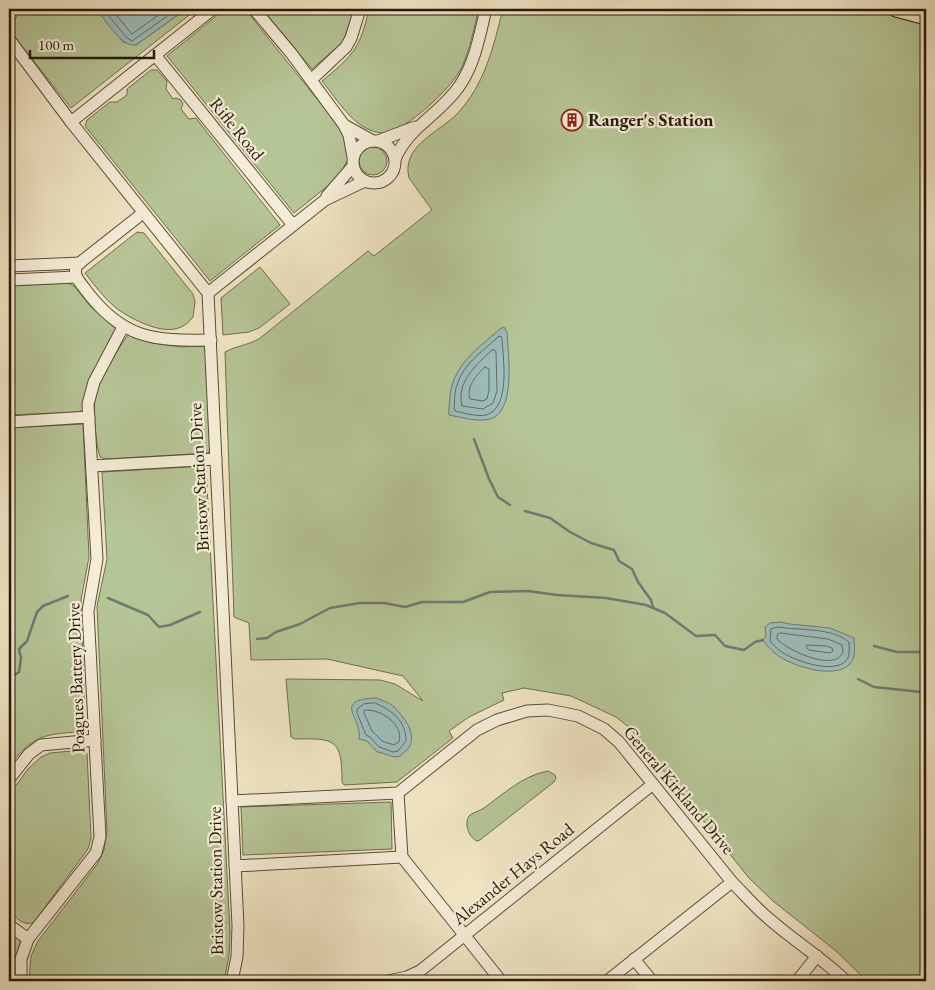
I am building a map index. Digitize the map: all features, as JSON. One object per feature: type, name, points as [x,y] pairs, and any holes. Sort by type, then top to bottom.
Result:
[{"type":"main road","points":[[896,9],[926,17]]},
{"type":"street","points":[[71,122],[214,9]]},
{"type":"street","points":[[254,9],[311,80],[344,125],[350,135],[353,161],[360,177],[375,183],[386,179],[394,168],[395,159],[404,142],[418,125],[445,103],[465,77],[475,52],[486,9]]},
{"type":"street","points":[[311,80],[346,47],[351,38],[360,9]]},
{"type":"street","points":[[9,39],[71,122],[208,293],[325,200],[366,181]]},
{"type":"street","name":"Rifle Road","points":[[155,55],[293,225]]},
{"type":"street","points":[[344,125],[390,148],[395,159]]},
{"type":"street","points":[[325,200],[353,161],[359,147],[418,125]]},
{"type":"street","points":[[143,213],[80,263],[75,269],[76,277],[102,310],[123,327],[159,339],[173,341],[210,340]]},
{"type":"street","points":[[9,266],[80,263]]},
{"type":"street","points":[[9,280],[76,277]]},
{"type":"street","name":"Bristow Station Drive","points":[[208,293],[238,926],[237,957],[232,981]]},
{"type":"street","name":"Poagues Battery Drive","points":[[21,981],[21,959],[28,939],[96,853],[100,837],[88,611],[97,559],[88,404],[90,392],[123,327]]},
{"type":"street","points":[[9,422],[89,417]]},
{"type":"street","points":[[92,466],[216,459]]},
{"type":"street","name":"General Kirkland Drive","points":[[398,794],[470,734],[486,724],[516,713],[537,710],[558,711],[578,716],[604,729],[619,742],[732,882],[768,918],[846,981]]},
{"type":"street","points":[[9,779],[29,754],[42,745],[95,740]]},
{"type":"street","name":"Alexander Hays Road","points":[[388,981],[407,977],[420,970],[653,784]]},
{"type":"street","points":[[232,801],[398,794],[402,857],[501,981]]},
{"type":"street","points":[[235,866],[402,857]]},
{"type":"street","points":[[607,981],[732,882]]},
{"type":"street","points":[[9,925],[28,939]]},
{"type":"street","points":[[797,981],[817,956]]},
{"type":"street","points":[[634,959],[652,981]]},
{"type":"green space","points":[[21,9],[96,9],[123,42],[136,45],[186,9],[197,9],[71,108],[9,30]]},
{"type":"green space","points":[[225,9],[245,9],[329,114],[346,139],[349,157],[340,174],[294,213],[167,56]]},
{"type":"green space","points":[[262,9],[354,9],[343,42],[312,69]]},
{"type":"green space","points":[[369,9],[479,9],[467,53],[457,75],[439,96],[417,116],[394,130],[385,133],[372,131],[356,122],[322,81],[353,52],[362,33]]},
{"type":"green space","points":[[503,9],[860,9],[875,12],[891,12],[926,22],[926,981],[867,981],[836,951],[773,901],[749,878],[631,729],[616,717],[571,696],[524,688],[502,693],[504,700],[469,717],[449,731],[453,738],[397,782],[344,785],[342,782],[340,757],[334,744],[320,739],[295,739],[291,737],[286,679],[380,680],[395,684],[423,701],[403,676],[327,659],[251,660],[249,623],[234,617],[225,352],[259,339],[368,251],[374,256],[432,210],[409,178],[408,167],[410,157],[423,141],[457,114],[475,90],[487,65]]},
{"type":"green space","points":[[151,70],[157,70],[167,81],[166,89],[173,99],[181,100],[183,104],[181,109],[189,119],[196,118],[280,225],[210,281],[85,126],[87,120],[110,102],[117,102],[127,95],[127,89]]},
{"type":"green space","points":[[373,147],[383,151],[387,161],[383,171],[373,175],[363,171],[359,161],[363,151]]},
{"type":"green space","points":[[137,232],[144,233],[193,294],[195,302],[193,317],[183,326],[174,329],[156,328],[130,317],[116,308],[85,273]]},
{"type":"green space","points":[[260,267],[290,304],[259,328],[249,332],[223,335],[221,298]]},
{"type":"green space","points":[[68,283],[74,286],[90,306],[115,328],[116,332],[83,410],[79,412],[9,415],[9,286]]},
{"type":"green space","points":[[128,335],[152,343],[181,347],[203,346],[206,348],[211,449],[208,453],[106,459],[100,457],[95,426],[94,407],[96,394],[110,364]]},
{"type":"green space","points":[[83,424],[89,557],[81,600],[85,725],[83,730],[79,732],[56,734],[39,739],[25,748],[9,766],[9,428]]},
{"type":"green space","points":[[206,466],[230,932],[229,956],[224,981],[29,981],[31,956],[38,941],[98,863],[104,850],[107,831],[97,606],[107,559],[102,472]]},
{"type":"green space","points":[[82,750],[87,753],[91,838],[88,849],[34,922],[24,923],[9,912],[9,795],[28,769],[41,757],[50,753]]},
{"type":"green space","points":[[548,771],[555,775],[554,782],[480,840],[477,841],[472,837],[467,826],[470,815],[484,808],[522,781]]},
{"type":"green space","points":[[391,802],[392,849],[243,855],[241,807]]},
{"type":"green space","points":[[9,929],[20,940],[21,946],[17,981],[9,981]]},
{"type":"water","points":[[96,9],[186,9],[136,45],[131,45],[120,38]]},
{"type":"water","points":[[504,327],[507,332],[509,384],[502,409],[495,417],[484,420],[449,415],[452,385],[461,366],[475,350]]},
{"type":"water","points":[[780,622],[830,628],[854,638],[852,661],[846,667],[826,671],[803,667],[783,659],[772,651],[763,640],[766,636],[765,627],[770,623]]},
{"type":"water","points":[[376,698],[392,705],[409,728],[412,740],[410,746],[400,756],[394,757],[377,752],[367,741],[359,739],[359,731],[352,706],[355,702],[363,699]]},
{"type":"waterway","points":[[474,439],[498,497],[510,505]]},
{"type":"waterway","points":[[525,511],[550,518],[570,532],[591,543],[614,550],[619,561],[632,569],[638,582],[651,600],[653,607]]},
{"type":"waterway","points":[[257,639],[267,638],[276,632],[300,624],[330,608],[360,603],[384,603],[405,607],[422,602],[463,602],[490,592],[528,591],[606,598],[646,605],[665,613],[696,636],[715,635],[725,646],[744,650],[755,642],[763,640]]},
{"type":"waterway","points":[[9,679],[19,672],[21,658],[19,649],[27,641],[37,612],[43,606],[68,596]]},
{"type":"waterway","points":[[108,598],[148,615],[159,627],[170,625],[200,612]]},
{"type":"waterway","points":[[874,646],[897,652],[920,652],[926,654]]},
{"type":"waterway","points":[[858,679],[874,687],[926,691]]},
{"type":"place","name":"Ranger's Station","points":[[572,120]]}]
